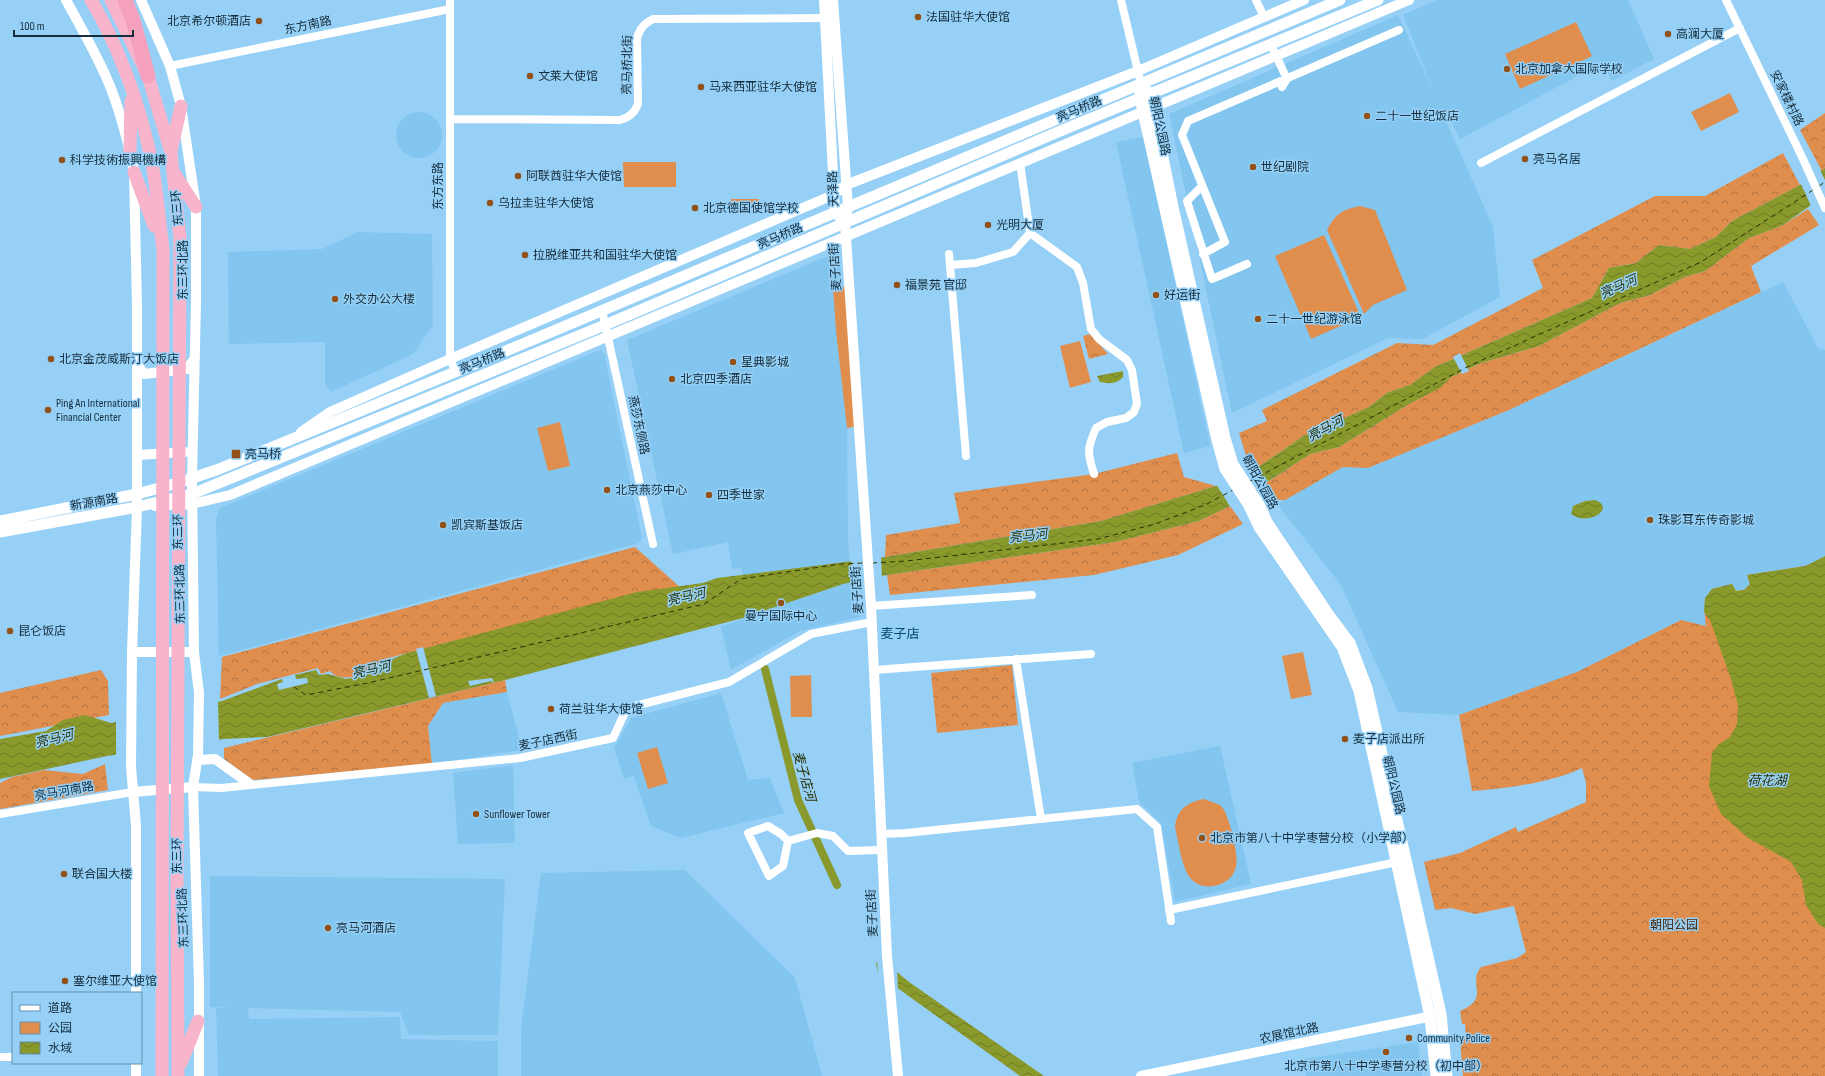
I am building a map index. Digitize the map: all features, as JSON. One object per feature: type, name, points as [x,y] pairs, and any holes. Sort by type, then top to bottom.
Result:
[{"type":"highway","name":"东三环","points":[[91,0],[104,23],[132,86],[151,159],[163,249],[162,1076]]},
{"type":"highway","name":"东三环","points":[[111,0],[148,76],[171,153],[180,238],[177,870],[179,1072]]},
{"type":"highway","points":[[125,0],[133,20],[148,76]]},
{"type":"highway","points":[[130,152],[132,86]]},
{"type":"highway","points":[[171,153],[181,106]]},
{"type":"highway","points":[[134,172],[163,249]]},
{"type":"highway","points":[[174,172],[196,207]]},
{"type":"highway","points":[[179,1072],[198,1021]]},
{"type":"main road","name":"亮马桥路","points":[[187,480],[288,440],[602,310],[1340,0]]},
{"type":"main road","name":"亮马桥路","points":[[187,500],[606,330],[845,223],[1145,95],[1271,45],[1378,0]]},
{"type":"main road","name":"朝阳公园路","points":[[1141,84],[1145,95],[1217,440],[1229,466],[1252,502],[1329,615],[1350,643],[1367,688],[1436,1015],[1447,1076]]},
{"type":"main road","name":"朝阳公园路","points":[[1148,110],[1173,206],[1225,438],[1229,466]]},
{"type":"main road","name":"新源南路","points":[[0,521],[137,494],[187,480]]},
{"type":"main road","name":"新源南路","points":[[0,532],[138,507],[187,500]]},
{"type":"main road","name":"朝阳公园路","points":[[1252,502],[1259,527],[1342,647],[1359,691],[1397,862],[1436,1015],[1436,1076]]},
{"type":"street","points":[[66,0],[101,67],[116,104],[130,152],[134,172],[138,507],[132,652],[131,766],[136,826],[136,992]]},
{"type":"street","name":"东三环北路","points":[[141,0],[170,66],[181,106],[196,207],[195,358],[192,451],[187,480],[183,613],[194,632],[194,652],[199,693],[198,757],[193,787],[199,1076]]},
{"type":"street","name":"天泽路","points":[[824,0],[829,18],[846,185],[848,207],[845,223]]},
{"type":"street","name":"天泽路","points":[[833,0],[829,18],[830,145],[835,212],[845,223]]},
{"type":"street","points":[[1122,0],[1141,84]]},
{"type":"street","points":[[1256,0],[1264,17]]},
{"type":"street","points":[[288,440],[330,412],[450,359],[834,195],[846,185],[1138,71],[1304,0]]},
{"type":"street","points":[[187,500],[230,495],[606,330],[846,237],[1409,0]]},
{"type":"street","name":"安家楼村路","points":[[1726,0],[1810,172],[1825,208]]},
{"type":"street","name":"东方南路","points":[[170,66],[450,4]]},
{"type":"street","name":"东方东路","points":[[450,4],[450,359],[455,371]]},
{"type":"street","name":"亮马桥北街","points":[[450,119],[620,120],[629,117],[638,104],[637,38],[640,29],[653,19],[829,18]]},
{"type":"street","points":[[1481,163],[1740,28]]},
{"type":"street","points":[[1203,254],[1225,242],[1182,136],[1188,121],[1399,30]]},
{"type":"street","points":[[1271,45],[1287,79]]},
{"type":"street","points":[[1282,88],[1287,79]]},
{"type":"street","points":[[1020,163],[1030,233],[1077,267],[1083,283],[1091,328],[1098,339],[1127,360],[1132,370],[1137,404],[1134,412],[1126,418],[1107,422],[1096,428],[1088,454],[1094,474]]},
{"type":"street","points":[[1173,206],[1187,201],[1202,186]]},
{"type":"street","points":[[1187,201],[1212,279],[1247,264]]},
{"type":"street","name":"麦子店街","points":[[845,223],[872,622],[881,850],[887,956],[898,1076]]},
{"type":"street","points":[[950,265],[976,263],[1013,252],[1030,233]]},
{"type":"street","points":[[949,254],[966,456]]},
{"type":"street","name":"燕莎东侧路","points":[[602,310],[653,544]]},
{"type":"street","points":[[137,364],[144,374],[187,369],[195,358]]},
{"type":"street","points":[[137,455],[192,451]]},
{"type":"street","points":[[871,606],[1032,595]]},
{"type":"street","name":"麦子店西街","points":[[193,787],[221,788],[520,758],[613,738],[627,708],[730,682],[812,634],[872,622]]},
{"type":"street","points":[[132,652],[194,652]]},
{"type":"street","points":[[874,670],[1091,654]]},
{"type":"street","points":[[1016,659],[1041,819]]},
{"type":"street","points":[[198,757],[215,759],[250,784]]},
{"type":"street","points":[[133,792],[193,787]]},
{"type":"street","name":"亮马河南路","points":[[0,814],[133,792]]},
{"type":"street","points":[[881,834],[1137,809],[1157,827],[1171,922]]},
{"type":"street","points":[[768,826],[781,834],[788,841],[783,866],[770,876],[748,833],[768,826]]},
{"type":"street","points":[[788,841],[817,833],[833,836],[848,851],[881,850]]},
{"type":"street","points":[[1169,910],[1397,862]]},
{"type":"street","name":"农展馆北路","points":[[1141,1076],[1436,1015]]},
{"type":"street","points":[[0,1057],[12,1057]]},
{"type":"street","points":[[136,1064],[136,1076]]},
{"type":"shaded area","points":[[1437,0],[1628,0],[1654,59],[1612,81],[1602,63],[1460,139],[1450,120],[1446,121],[1493,227],[1500,297],[1423,339],[1388,338],[1232,413],[1169,114],[1398,15],[1434,93],[1403,15]]},
{"type":"shaded area","points":[[415,112],[423,112],[432,116],[438,122],[442,135],[438,148],[432,154],[423,158],[415,158],[406,154],[400,148],[396,139],[396,131],[400,122],[406,116]]},
{"type":"shaded area","name":"好运街","points":[[1144,137],[1210,446],[1184,453],[1116,142]]},
{"type":"shaded area","name":"外交办公大楼","points":[[358,232],[432,234],[433,325],[413,354],[331,392],[325,383],[325,342],[229,344],[228,252],[322,249]]},
{"type":"shaded area","points":[[840,251],[847,428],[848,539],[851,585],[856,594],[860,617],[800,631],[731,670],[721,626],[766,613],[760,604],[750,603],[741,568],[732,569],[728,542],[673,554],[627,340]]},
{"type":"shaded area","points":[[1783,282],[1818,348],[1825,350],[1825,557],[1806,566],[1747,575],[1750,584],[1744,590],[1712,589],[1705,598],[1704,615],[1707,627],[1459,715],[1398,712],[1341,585],[1277,504],[1343,467],[1368,468],[1509,410]]},
{"type":"shaded area","points":[[600,350],[604,353],[642,538],[639,543],[219,656],[216,519],[220,508]]},
{"type":"shaded area","points":[[507,692],[522,750],[432,764],[428,725],[443,703]]},
{"type":"shaded area","points":[[721,693],[748,780],[770,778],[784,813],[681,838],[651,826],[634,776],[624,779],[614,748],[631,718]]},
{"type":"shaded area","name":"北京市第八十中学枣营分校（小学部）","points":[[1220,746],[1251,884],[1175,902],[1161,823],[1139,802],[1132,763]]},
{"type":"shaded area","points":[[513,765],[515,843],[458,844],[453,773]]},
{"type":"shaded area","points":[[685,870],[795,978],[822,1076],[521,1076],[521,1029],[541,873]]},
{"type":"shaded area","name":"亮马河酒店","points":[[210,876],[505,879],[498,1035],[409,1035],[400,1012],[248,1008],[249,1019],[400,1017],[401,1039],[498,1041],[498,1076],[218,1076],[216,1008],[237,1008],[210,1007]]},
{"type":"shaded area","name":"北京市第八十中学枣营分校（初中部）","points":[[1418,1042],[1422,1076],[1306,1076],[1304,1059]]},
{"type":"green space","points":[[1576,22],[1592,56],[1520,89],[1505,54]]},
{"type":"green space","points":[[1730,93],[1739,112],[1701,131],[1691,112]]},
{"type":"green space","points":[[1825,113],[1825,177],[1800,130]]},
{"type":"green space","points":[[1783,153],[1800,185],[1732,221],[1716,237],[1690,249],[1659,245],[1636,263],[1609,268],[1592,298],[1435,367],[1410,385],[1387,393],[1369,407],[1302,437],[1251,472],[1239,433],[1267,421],[1262,410],[1397,343],[1433,345],[1543,288],[1532,260],[1655,196],[1705,196]]},
{"type":"green space","points":[[623,162],[676,162],[676,187],[624,187]]},
{"type":"green space","points":[[731,199],[759,199],[759,202],[730,211]]},
{"type":"green space","points":[[1360,206],[1375,210],[1407,290],[1373,305],[1364,314],[1327,230],[1333,220],[1340,213]]},
{"type":"green space","points":[[1808,209],[1819,225],[1751,266],[1761,292],[1509,410],[1368,468],[1343,467],[1285,500],[1275,500],[1260,487],[1310,454],[1339,447],[1409,404],[1439,388],[1451,377],[1481,363],[1539,346],[1620,303],[1650,295],[1685,277],[1705,271],[1749,238],[1783,225]]},
{"type":"green space","points":[[1324,235],[1361,317],[1311,339],[1275,256]]},
{"type":"green space","points":[[845,287],[859,426],[847,428],[836,331],[833,288]]},
{"type":"green space","points":[[1090,334],[1108,354],[1089,359],[1083,336]]},
{"type":"green space","points":[[1080,341],[1091,382],[1070,388],[1060,346]]},
{"type":"green space","points":[[560,422],[570,466],[548,471],[537,428]]},
{"type":"green space","points":[[1177,453],[1184,477],[1216,486],[1101,521],[885,557],[886,535],[960,523],[954,493],[1094,474]]},
{"type":"green space","points":[[1230,506],[1243,524],[1178,555],[1094,575],[890,595],[887,575],[1115,542],[1199,521]]},
{"type":"green space","points":[[635,547],[681,588],[605,602],[381,660],[372,670],[357,676],[341,677],[330,671],[321,674],[318,668],[257,684],[220,699],[222,657]]},
{"type":"green space","name":"朝阳公园","points":[[1825,557],[1825,1076],[1463,1076],[1460,1039],[1466,1038],[1465,1024],[1462,1024],[1460,1011],[1469,1006],[1477,996],[1477,974],[1481,967],[1517,958],[1526,952],[1514,906],[1475,914],[1451,908],[1435,910],[1424,862],[1460,853],[1516,827],[1518,832],[1586,802],[1586,783],[1582,768],[1557,778],[1543,781],[1472,791],[1459,715],[1577,672],[1681,620],[1706,626],[1705,607],[1707,598],[1712,589],[1732,584],[1736,591],[1744,590],[1750,584],[1747,575],[1805,566]]},
{"type":"green space","points":[[1303,652],[1312,695],[1291,699],[1282,656]]},
{"type":"green space","points":[[1012,665],[1018,725],[937,733],[931,673]]},
{"type":"green space","points":[[101,670],[108,681],[109,715],[0,736],[0,693]]},
{"type":"green space","points":[[811,675],[812,717],[791,717],[790,676]]},
{"type":"green space","points":[[505,680],[507,692],[443,703],[428,726],[432,764],[253,780],[224,759],[224,748]]},
{"type":"green space","points":[[657,747],[668,783],[648,789],[637,753]]},
{"type":"green space","points":[[105,764],[108,790],[0,809],[0,783],[12,777],[44,770],[83,774]]},
{"type":"green space","points":[[1204,799],[1220,805],[1224,810],[1231,830],[1237,862],[1233,874],[1228,880],[1222,884],[1214,886],[1199,885],[1188,875],[1182,858],[1175,827],[1178,815],[1184,807],[1193,802]]},
{"type":"water","name":"亮马河","points":[[1825,168],[1825,195],[1783,225],[1749,238],[1705,271],[1685,277],[1650,295],[1620,303],[1539,346],[1481,363],[1451,377],[1440,388],[1409,404],[1339,447],[1310,454],[1232,505],[1199,521],[1115,542],[887,575],[843,584],[743,618],[505,680],[267,737],[224,739],[107,756],[0,779],[0,739],[46,731],[63,720],[85,715],[111,723],[222,701],[282,679],[283,682],[277,684],[279,690],[308,683],[307,678],[296,679],[295,675],[316,670],[319,675],[328,674],[346,679],[367,675],[385,662],[407,653],[637,592],[703,583],[717,578],[885,557],[1101,521],[1216,486],[1251,472],[1302,437],[1369,407],[1387,393],[1410,385],[1435,367],[1592,298],[1609,268],[1636,263],[1659,245],[1690,249],[1716,237],[1732,221],[1800,185]]},
{"type":"water","points":[[1123,371],[1123,377],[1113,383],[1100,382],[1097,376]]},
{"type":"water","points":[[1595,500],[1601,503],[1603,507],[1602,511],[1598,515],[1585,518],[1571,514],[1573,506],[1585,501]]},
{"type":"water","name":"荷花湖","points":[[1825,556],[1825,928],[1818,924],[1806,905],[1802,880],[1791,862],[1748,838],[1721,814],[1709,786],[1712,753],[1718,745],[1730,737],[1737,724],[1738,705],[1731,679],[1710,620],[1704,612],[1705,598],[1712,589],[1732,584],[1736,591],[1744,590],[1750,584],[1747,575],[1806,566]]},
{"type":"water","points":[[881,959],[909,982],[1044,1076],[1020,1076],[878,974],[876,963]]},
{"type":"pier","points":[[1820,170],[1825,180],[1825,198],[1812,208],[1800,182]]},
{"type":"pier","points":[[1460,353],[1469,371],[1462,374],[1453,357]]},
{"type":"pier","points":[[1255,466],[1267,485],[1231,508],[1216,484]]},
{"type":"pier","points":[[881,556],[882,578],[853,584],[851,559]]},
{"type":"pier","points":[[423,647],[436,696],[429,698],[416,649]]},
{"type":"pier","points":[[492,678],[494,683],[491,681],[470,686],[468,681]]},
{"type":"pier","points":[[218,700],[219,741],[116,757],[116,720]]},
{"type":"pier","points":[[881,957],[897,969],[898,990],[878,977],[877,959]]},
{"type":"waterway","name":"麦子店河","points":[[765,669],[798,800],[837,885]]},
{"type":"ferry route","points":[[1819,186],[1825,182]]},
{"type":"ferry route","points":[[1250,481],[1469,366],[1701,262],[1813,190]]},
{"type":"ferry route","points":[[872,563],[906,561],[1098,539],[1155,524],[1205,505],[1233,490]]},
{"type":"ferry route","points":[[294,687],[306,695],[368,683],[704,604],[741,579],[840,564],[863,563]]},
{"type":"place","name":"法国驻华大使馆","points":[[918,17]]},
{"type":"place","name":"北京希尔顿酒店","points":[[259,21]]},
{"type":"place","name":"高澜大厦","points":[[1668,34]]},
{"type":"place","name":"北京加拿大国际学校","points":[[1507,69]]},
{"type":"place","name":"文莱大使馆","points":[[530,76]]},
{"type":"place","name":"马来西亚驻华大使馆","points":[[701,87]]},
{"type":"place","name":"二十一世纪饭店","points":[[1367,116]]},
{"type":"place","name":"亮马名居","points":[[1525,159]]},
{"type":"place","name":"科学技術振興機構","points":[[62,160]]},
{"type":"place","name":"世纪剧院","points":[[1253,167]]},
{"type":"place","name":"阿联酋驻华大使馆","points":[[518,176]]},
{"type":"place","name":"乌拉圭驻华大使馆","points":[[490,203]]},
{"type":"place","name":"北京德国使馆学校","points":[[695,208]]},
{"type":"place","name":"光明大厦","points":[[988,225]]},
{"type":"place","name":"拉脱维亚共和国驻华大使馆","points":[[525,255]]},
{"type":"place","name":"福景苑 官邸","points":[[897,285]]},
{"type":"place","name":"好运街","points":[[1156,295]]},
{"type":"place","name":"外交办公大楼","points":[[335,299]]},
{"type":"place","name":"二十一世纪游泳馆","points":[[1258,319]]},
{"type":"place","name":"北京金茂威斯汀大饭店","points":[[51,359]]},
{"type":"place","name":"星典影城","points":[[733,362]]},
{"type":"place","name":"北京四季酒店","points":[[672,379]]},
{"type":"place","name":"Ping An International Financial Center","points":[[48,410]]},
{"type":"place","name":"亮马桥","points":[[236,454]]},
{"type":"place","name":"北京燕莎中心","points":[[607,490]]},
{"type":"place","name":"四季世家","points":[[709,495]]},
{"type":"place","name":"珠影耳东传奇影城","points":[[1650,520]]},
{"type":"place","name":"凯宾斯基饭店","points":[[443,525]]},
{"type":"place","name":"曼宁国际中心","points":[[781,603]]},
{"type":"place","name":"昆仑饭店","points":[[10,631]]},
{"type":"place","name":"荷兰驻华大使馆","points":[[551,709]]},
{"type":"place","name":"麦子店派出所","points":[[1345,739]]},
{"type":"place","name":"Sunflower Tower","points":[[476,814]]},
{"type":"place","name":"北京市第八十中学枣营分校（小学部）","points":[[1202,838]]},
{"type":"place","name":"联合国大楼","points":[[64,874]]},
{"type":"place","name":"亮马河酒店","points":[[328,928]]},
{"type":"place","name":"塞尔维亚大使馆","points":[[65,981]]},
{"type":"place","name":"Community Police","points":[[1409,1038]]},
{"type":"place","name":"北京市第八十中学枣营分校（初中部）","points":[[1386,1052]]},
{"type":"district","name":"麦子店","points":[[900,633]]}]
